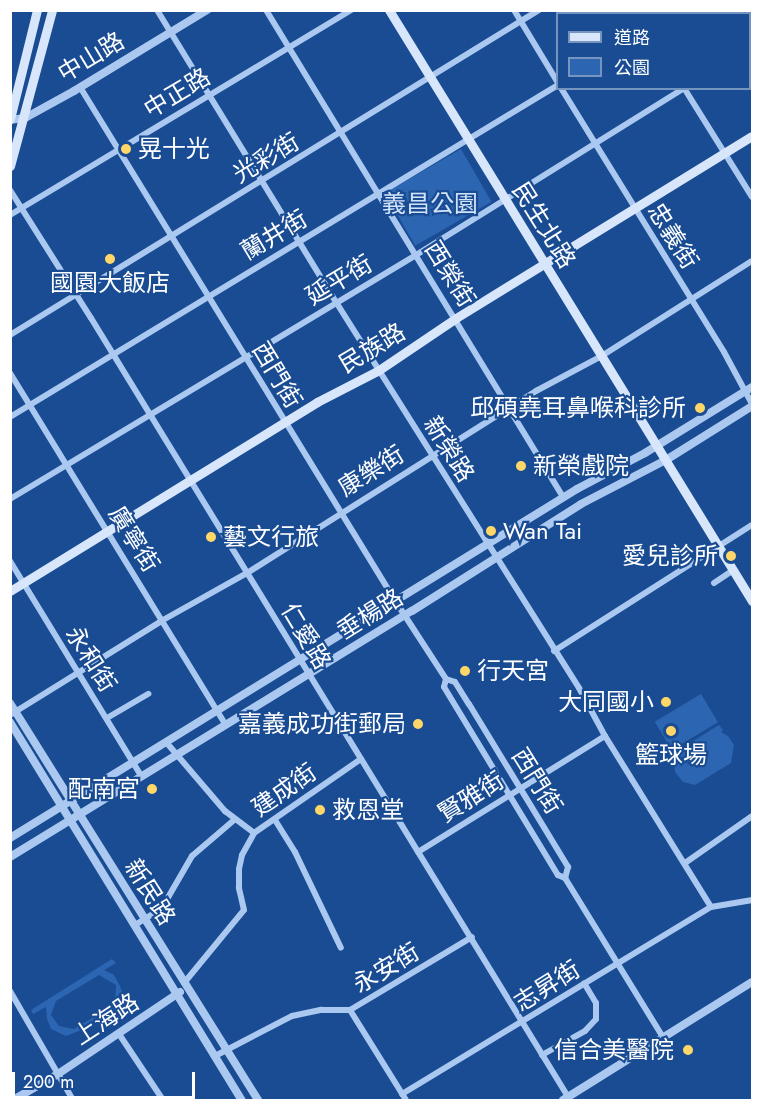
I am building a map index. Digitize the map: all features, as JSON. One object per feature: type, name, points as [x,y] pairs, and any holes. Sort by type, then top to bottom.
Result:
[{"type":"main road","points":[[10,120],[37,10]]},
{"type":"main road","points":[[10,166],[25,118],[52,10]]},
{"type":"main road","name":"民生北路","points":[[389,10],[545,263],[600,357],[753,601]]},
{"type":"main road","name":"民族路","points":[[10,591],[284,422],[379,370],[456,318],[753,136]]},
{"type":"street","name":"新榮路","points":[[157,10],[336,302],[579,688],[605,736],[711,907]]},
{"type":"street","name":"中山路","points":[[10,120],[25,118],[207,10]]},
{"type":"street","name":"西榮街","points":[[266,10],[456,318],[563,497]]},
{"type":"street","name":"中正路","points":[[10,214],[23,209],[351,10]]},
{"type":"street","points":[[514,10],[556,81]]},
{"type":"street","name":"光彩街","points":[[10,335],[540,10]]},
{"type":"street","name":"蘭井街","points":[[10,417],[468,141],[556,85]]},
{"type":"street","name":"西門街","points":[[80,87],[396,602],[446,679],[455,682],[568,867],[565,878]]},
{"type":"street","name":"忠義街","points":[[562,90],[690,298],[749,389],[753,405]]},
{"type":"street","name":"延平街","points":[[10,499],[416,255],[681,90]]},
{"type":"street","points":[[685,90],[753,197]]},
{"type":"street","name":"仁愛路","points":[[10,190],[114,355],[417,852],[472,937],[567,1099]]},
{"type":"street","name":"康樂街","points":[[13,713],[163,620],[247,573],[432,455],[510,407],[600,357],[690,298],[753,261]]},
{"type":"street","name":"廣寧街","points":[[10,373],[225,724]]},
{"type":"street","name":"垂楊路","points":[[10,838],[563,497],[657,446],[749,389]]},
{"type":"street","name":"垂楊路","points":[[10,857],[406,615],[581,504],[666,460],[753,405]]},
{"type":"street","points":[[554,651],[753,525]]},
{"type":"street","name":"永和街","points":[[10,561],[141,776]]},
{"type":"street","points":[[714,583],[733,570]]},
{"type":"street","name":"西門街","points":[[446,679],[444,687],[558,874],[565,878],[663,1037]]},
{"type":"street","points":[[107,718],[148,694]]},
{"type":"street","name":"新民路","points":[[10,703],[13,713],[80,814],[258,1101]]},
{"type":"street","name":"新民路","points":[[10,722],[242,1101]]},
{"type":"street","name":"賢雅街","points":[[417,852],[605,736]]},
{"type":"street","points":[[166,742],[234,820],[254,833]]},
{"type":"street","name":"建成街","points":[[184,983],[244,910],[239,869],[242,855],[254,833],[361,759]]},
{"type":"street","points":[[685,863],[753,816]]},
{"type":"street","points":[[135,925],[145,920],[166,901],[192,856],[234,820]]},
{"type":"street","points":[[275,820],[295,852],[341,948]]},
{"type":"street","points":[[711,907],[753,900]]},
{"type":"street","name":"志昇街","points":[[404,1097],[584,983],[711,907]]},
{"type":"street","name":"永安街","points":[[215,1056],[292,1016],[321,1010],[350,1010],[472,937]]},
{"type":"street","points":[[567,1099],[753,982]]},
{"type":"street","points":[[179,995],[184,983]]},
{"type":"street","points":[[542,1055],[585,1030],[596,1019],[596,1003],[584,983]]},
{"type":"street","points":[[10,991],[73,1101]]},
{"type":"street","name":"上海路","points":[[13,1101],[179,995]]},
{"type":"street","points":[[350,1010],[404,1097]]},
{"type":"street","points":[[119,1034],[163,1101]]},
{"type":"green space","name":"義昌公園","points":[[461,149],[492,202],[415,246],[385,193]]},
{"type":"green space","points":[[701,694],[718,722],[672,750],[655,722]]},
{"type":"green space","points":[[719,725],[723,730],[721,732],[728,736],[734,745],[731,763],[695,785],[683,782],[675,772],[674,761],[668,765],[664,759]]},
{"type":"green space","points":[[112,959],[116,963],[104,970],[114,975],[123,994],[117,1010],[84,1029],[66,1036],[51,1029],[46,1007],[33,1014],[31,1010]],"holes":[[[99,975],[116,985],[115,1004],[74,1029],[59,1026],[51,1015],[56,1001]]]},
{"type":"place","name":"晃十光","points":[[126,149]]},
{"type":"place","name":"國園大飯店","points":[[110,259]]},
{"type":"place","name":"邱碩堯耳鼻喉科診所","points":[[700,408]]},
{"type":"place","name":"新榮戲院","points":[[521,466]]},
{"type":"place","name":"Wan Tai","points":[[491,531]]},
{"type":"place","name":"藝文行旅","points":[[211,537]]},
{"type":"place","name":"愛兒診所","points":[[731,556]]},
{"type":"place","name":"行天宮","points":[[465,671]]},
{"type":"place","name":"大同國小","points":[[666,702]]},
{"type":"place","name":"嘉義成功街郵局","points":[[418,724]]},
{"type":"place","name":"籃球場","points":[[671,731]]},
{"type":"place","name":"配南宮","points":[[152,789]]},
{"type":"place","name":"救恩堂","points":[[320,810]]},
{"type":"place","name":"信合美醫院","points":[[688,1050]]}]
